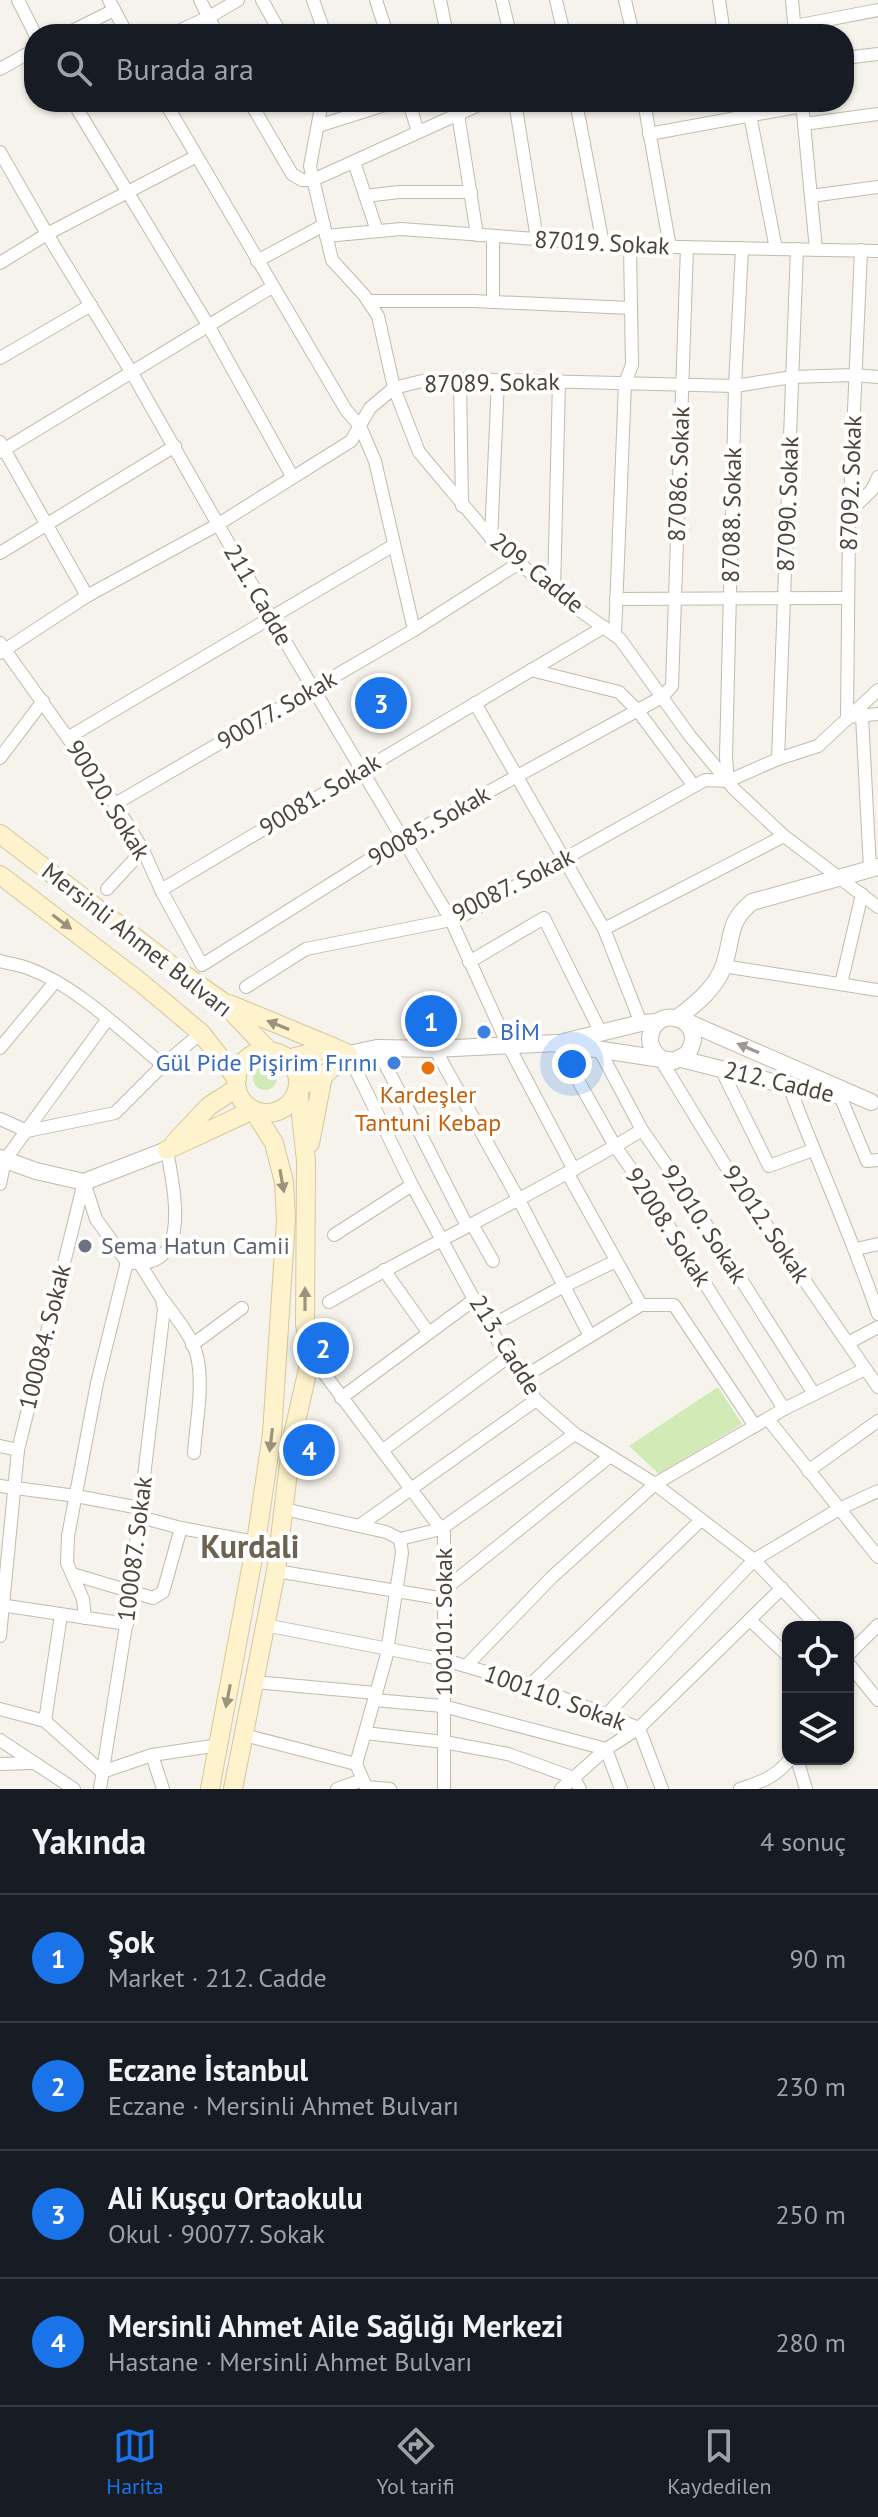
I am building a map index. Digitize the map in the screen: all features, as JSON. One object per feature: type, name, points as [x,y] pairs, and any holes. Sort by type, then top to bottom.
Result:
[{"type":"main road","name":"Mersinli Ahmet Bulvarı","points":[[0,834],[223,1002],[269,1051]]},
{"type":"main road","name":"Mersinli Ahmet Bulvarı","points":[[0,875],[139,981],[201,1033],[237,1084]]},
{"type":"main road","points":[[223,1002],[341,1051]]},
{"type":"main road","points":[[167,1150],[209,1106],[237,1084],[244,1062],[251,1056],[269,1051],[288,1059],[294,1067],[306,1161],[305,1324],[311,1356],[292,1439],[276,1571],[233,1789]]},
{"type":"main road","points":[[288,1059],[341,1051]]},
{"type":"main road","points":[[306,1161],[323,1076],[341,1051]]},
{"type":"main road","points":[[167,1150],[253,1110],[263,1113],[282,1110],[298,1087],[323,1076]]},
{"type":"main road","points":[[210,1789],[256,1542],[272,1434],[286,1220],[284,1182],[274,1143],[246,1104],[237,1084]]},
{"type":"street","points":[[18,0],[30,24]]},
{"type":"street","points":[[200,0],[212,24]]},
{"type":"street","points":[[194,24],[238,0]]},
{"type":"street","points":[[262,0],[275,24]]},
{"type":"street","points":[[313,0],[321,24]]},
{"type":"street","points":[[376,0],[382,24]]},
{"type":"street","points":[[440,0],[445,24]]},
{"type":"street","points":[[502,0],[508,24]]},
{"type":"street","points":[[556,0],[562,24]]},
{"type":"street","points":[[625,0],[631,24]]},
{"type":"street","points":[[719,0],[723,24]]},
{"type":"street","points":[[792,0],[794,24]]},
{"type":"street","points":[[82,24],[111,5],[121,24]]},
{"type":"street","points":[[820,24],[878,10]]},
{"type":"street","points":[[854,57],[878,54]]},
{"type":"street","points":[[0,69],[24,56]]},
{"type":"street","points":[[79,112],[208,325],[292,476]]},
{"type":"street","points":[[170,112],[346,410],[360,426],[375,461],[414,630]]},
{"type":"street","points":[[256,112],[292,174],[302,180],[313,180],[462,112]]},
{"type":"street","points":[[319,112],[318,126],[362,112]]},
{"type":"street","points":[[412,112],[418,132]]},
{"type":"street","points":[[517,112],[537,239]]},
{"type":"street","points":[[578,112],[603,244]]},
{"type":"street","points":[[646,112],[670,247]]},
{"type":"street","points":[[649,134],[764,112]]},
{"type":"street","points":[[803,112],[816,250]]},
{"type":"street","points":[[458,114],[477,235]]},
{"type":"street","points":[[804,124],[878,114]]},
{"type":"street","points":[[750,115],[776,249]]},
{"type":"street","name":"209. Cadde","points":[[318,126],[310,166],[332,260],[378,316],[394,388],[419,452],[491,539],[554,592],[609,631],[728,781],[784,836],[878,907]]},
{"type":"street","name":"211. Cadde","points":[[0,152],[3,166],[132,373],[270,616],[451,920],[507,1043],[641,1305]]},
{"type":"street","points":[[0,263],[47,234],[195,157]]},
{"type":"street","points":[[354,162],[377,231]]},
{"type":"street","points":[[811,196],[878,187]]},
{"type":"street","points":[[365,196],[399,192],[471,192]]},
{"type":"street","name":"87019. Sokak","points":[[325,230],[401,229],[630,246],[878,251]]},
{"type":"street","points":[[257,261],[325,230]]},
{"type":"street","points":[[493,236],[493,302]]},
{"type":"street","points":[[609,631],[616,599],[625,383],[632,365],[630,246]]},
{"type":"street","name":"87086. Sokak","points":[[662,697],[672,686],[687,247]]},
{"type":"street","name":"87088. Sokak","points":[[728,781],[726,757],[735,386],[742,248]]},
{"type":"street","name":"87090. Sokak","points":[[778,759],[797,249]]},
{"type":"street","name":"87092. Sokak","points":[[847,717],[854,375],[861,250]]},
{"type":"street","points":[[87,596],[1,448],[132,373],[272,287]]},
{"type":"street","points":[[368,301],[631,308]]},
{"type":"street","points":[[0,358],[91,305]]},
{"type":"street","name":"87089. Sokak","points":[[1,648],[87,596],[217,525],[351,441],[370,408],[394,388],[422,381],[460,379],[735,386],[792,377],[878,377]]},
{"type":"street","points":[[460,379],[462,506]]},
{"type":"street","points":[[491,539],[498,380]]},
{"type":"street","points":[[554,592],[559,381]]},
{"type":"street","points":[[0,553],[175,446]]},
{"type":"street","points":[[850,511],[872,490],[878,477]]},
{"type":"street","points":[[69,737],[394,545]]},
{"type":"street","name":"90077. Sokak","points":[[115,804],[414,630],[519,563]]},
{"type":"street","points":[[616,599],[848,598]]},
{"type":"street","name":"90081. Sokak","points":[[161,890],[531,670],[609,631]]},
{"type":"street","name":"90020. Sokak","points":[[1,648],[43,701],[115,804],[143,850],[202,965]]},
{"type":"street","points":[[531,670],[619,692],[638,711],[694,786]]},
{"type":"street","name":"90087. Sokak","points":[[246,987],[306,949],[451,920],[705,780],[728,781],[818,746],[878,690]]},
{"type":"street","name":"90085. Sokak","points":[[202,965],[402,839],[662,697]]},
{"type":"street","points":[[0,758],[43,701]]},
{"type":"street","points":[[475,703],[604,929],[653,1027],[650,1040],[659,1057]]},
{"type":"street","points":[[847,717],[878,714]]},
{"type":"street","points":[[677,1018],[711,988],[723,966],[737,913],[752,902],[874,868],[862,716]]},
{"type":"street","points":[[604,929],[784,836]]},
{"type":"street","points":[[107,889],[143,850]]},
{"type":"street","points":[[841,984],[862,894]]},
{"type":"street","points":[[469,962],[544,918],[601,1033]]},
{"type":"street","points":[[0,961],[31,969],[55,982],[163,1065]]},
{"type":"street","points":[[723,966],[878,990]]},
{"type":"street","points":[[0,1048],[55,982]]},
{"type":"street","points":[[341,1051],[557,1043],[666,1060],[681,1059],[692,1048],[693,1033],[690,1026],[677,1018]]},
{"type":"street","points":[[557,1043],[677,1018],[874,1103]]},
{"type":"street","points":[[0,1184],[3,1159],[27,1131],[107,1020]]},
{"type":"street","points":[[0,1023],[16,1027]]},
{"type":"street","points":[[0,1119],[27,1131],[115,1113],[163,1065],[201,1033]]},
{"type":"street","name":"92008. Sokak","points":[[557,1043],[615,1146],[784,1409]]},
{"type":"street","points":[[377,1048],[469,1225],[493,1261]]},
{"type":"street","points":[[435,1049],[590,1336]]},
{"type":"street","name":"213. Cadde","points":[[341,1051],[489,1327],[536,1400],[575,1434],[655,1484],[754,1560],[812,1621]]},
{"type":"street","name":"92010. Sokak","points":[[600,1051],[642,1130],[686,1193],[814,1394]]},
{"type":"street","name":"92012. Sokak","points":[[659,1057],[725,1165],[878,1387]]},
{"type":"street","name":"212. Cadde","points":[[681,1059],[874,1103]]},
{"type":"street","points":[[721,1069],[769,1166],[813,1150]]},
{"type":"street","points":[[789,1086],[856,1249],[878,1314]]},
{"type":"street","points":[[840,1096],[867,1161],[878,1160]]},
{"type":"street","points":[[329,1302],[442,1238],[571,1172],[642,1130]]},
{"type":"street","points":[[3,1159],[36,1171],[84,1182],[167,1150],[178,1215],[173,1239],[158,1256],[134,1263]]},
{"type":"street","points":[[84,1182],[96,1219],[134,1263],[197,1356],[200,1381],[194,1453]]},
{"type":"street","name":"100084. Sokak","points":[[0,1636],[6,1487],[18,1450],[84,1182]]},
{"type":"street","points":[[334,1235],[412,1185]]},
{"type":"street","points":[[856,1249],[878,1244]]},
{"type":"street","points":[[489,1327],[616,1261]]},
{"type":"street","points":[[85,1618],[83,1599],[67,1563],[68,1536],[97,1383],[134,1263]]},
{"type":"street","points":[[384,1270],[428,1332]]},
{"type":"street","points":[[341,1398],[475,1299]]},
{"type":"street","name":"100087. Sokak","points":[[100,1789],[127,1624],[163,1304]]},
{"type":"street","points":[[522,1378],[641,1305],[674,1305],[755,1426]]},
{"type":"street","points":[[192,1345],[242,1308]]},
{"type":"street","points":[[848,1343],[878,1327]]},
{"type":"street","name":"100101. Sokak","points":[[311,1356],[444,1533],[444,1789]]},
{"type":"street","points":[[383,1450],[508,1357]]},
{"type":"street","points":[[466,1666],[552,1577],[655,1484],[784,1409],[865,1369]]},
{"type":"street","points":[[359,1526],[536,1400]]},
{"type":"street","points":[[768,1419],[839,1509],[876,1549]]},
{"type":"street","points":[[808,1471],[878,1421]]},
{"type":"street","points":[[284,1509],[400,1539],[441,1529],[575,1434]]},
{"type":"street","points":[[0,1446],[18,1450]]},
{"type":"street","points":[[276,1571],[445,1594],[609,1457]]},
{"type":"street","points":[[6,1487],[76,1496],[140,1512],[181,1528],[256,1542]]},
{"type":"street","points":[[607,1714],[754,1560],[839,1509],[878,1491]]},
{"type":"street","points":[[530,1685],[701,1520]]},
{"type":"street","points":[[72,1574],[153,1598],[163,1592],[181,1528]]},
{"type":"street","points":[[365,1785],[356,1764],[387,1650],[402,1553],[400,1539]]},
{"type":"street","points":[[561,1789],[577,1783],[606,1749],[639,1728],[782,1588]]},
{"type":"street","points":[[1,1605],[127,1624]]},
{"type":"street","points":[[45,1721],[61,1615]]},
{"type":"street","points":[[750,1620],[782,1650]]},
{"type":"street","name":"100110. Sokak","points":[[265,1625],[445,1660],[530,1685],[607,1714],[639,1728],[662,1789]]},
{"type":"street","points":[[854,1649],[878,1625]]},
{"type":"street","points":[[854,1676],[878,1700]]},
{"type":"street","points":[[255,1682],[443,1706],[606,1749]]},
{"type":"street","points":[[0,1709],[45,1721],[102,1772],[152,1755],[219,1745]]},
{"type":"street","points":[[365,1733],[444,1742],[508,1754],[577,1783]]},
{"type":"street","points":[[244,1735],[356,1764]]},
{"type":"street","points":[[0,1740],[74,1789]]},
{"type":"street","points":[[606,1749],[621,1789]]},
{"type":"street","points":[[152,1755],[163,1789]]},
{"type":"street","points":[[0,1764],[32,1763]]},
{"type":"street","points":[[740,1789],[767,1780],[785,1765]]},
{"type":"street","points":[[799,1765],[806,1789]]},
{"type":"street","points":[[337,1789],[365,1785],[390,1789]]},
{"type":"green space","points":[[265,1066],[276,1073],[277,1078],[270,1089],[265,1090],[254,1083],[253,1078],[260,1067]]},
{"type":"green space","points":[[718,1387],[742,1424],[659,1474],[629,1446]]},
{"type":"place","name":"Ali Kuşçu Ortaokulu","points":[[381,703]]},
{"type":"place","name":"Şok","points":[[431,1021]]},
{"type":"place","name":"BİM","points":[[484,1032]]},
{"type":"place","name":"Gül Pide Pişirim Fırını","points":[[394,1063]]},
{"type":"place","name":"Kardeşler Tantuni Kebap","points":[[428,1068]]},
{"type":"place","name":"Sema Hatun Camii","points":[[85,1246]]},
{"type":"place","name":"Eczane İstanbul","points":[[323,1348]]},
{"type":"place","name":"Mersinli Ahmet Aile Sağlığı Merkezi","points":[[309,1450]]},
{"type":"district","name":"Kurdali","points":[[250,1547]]}]
